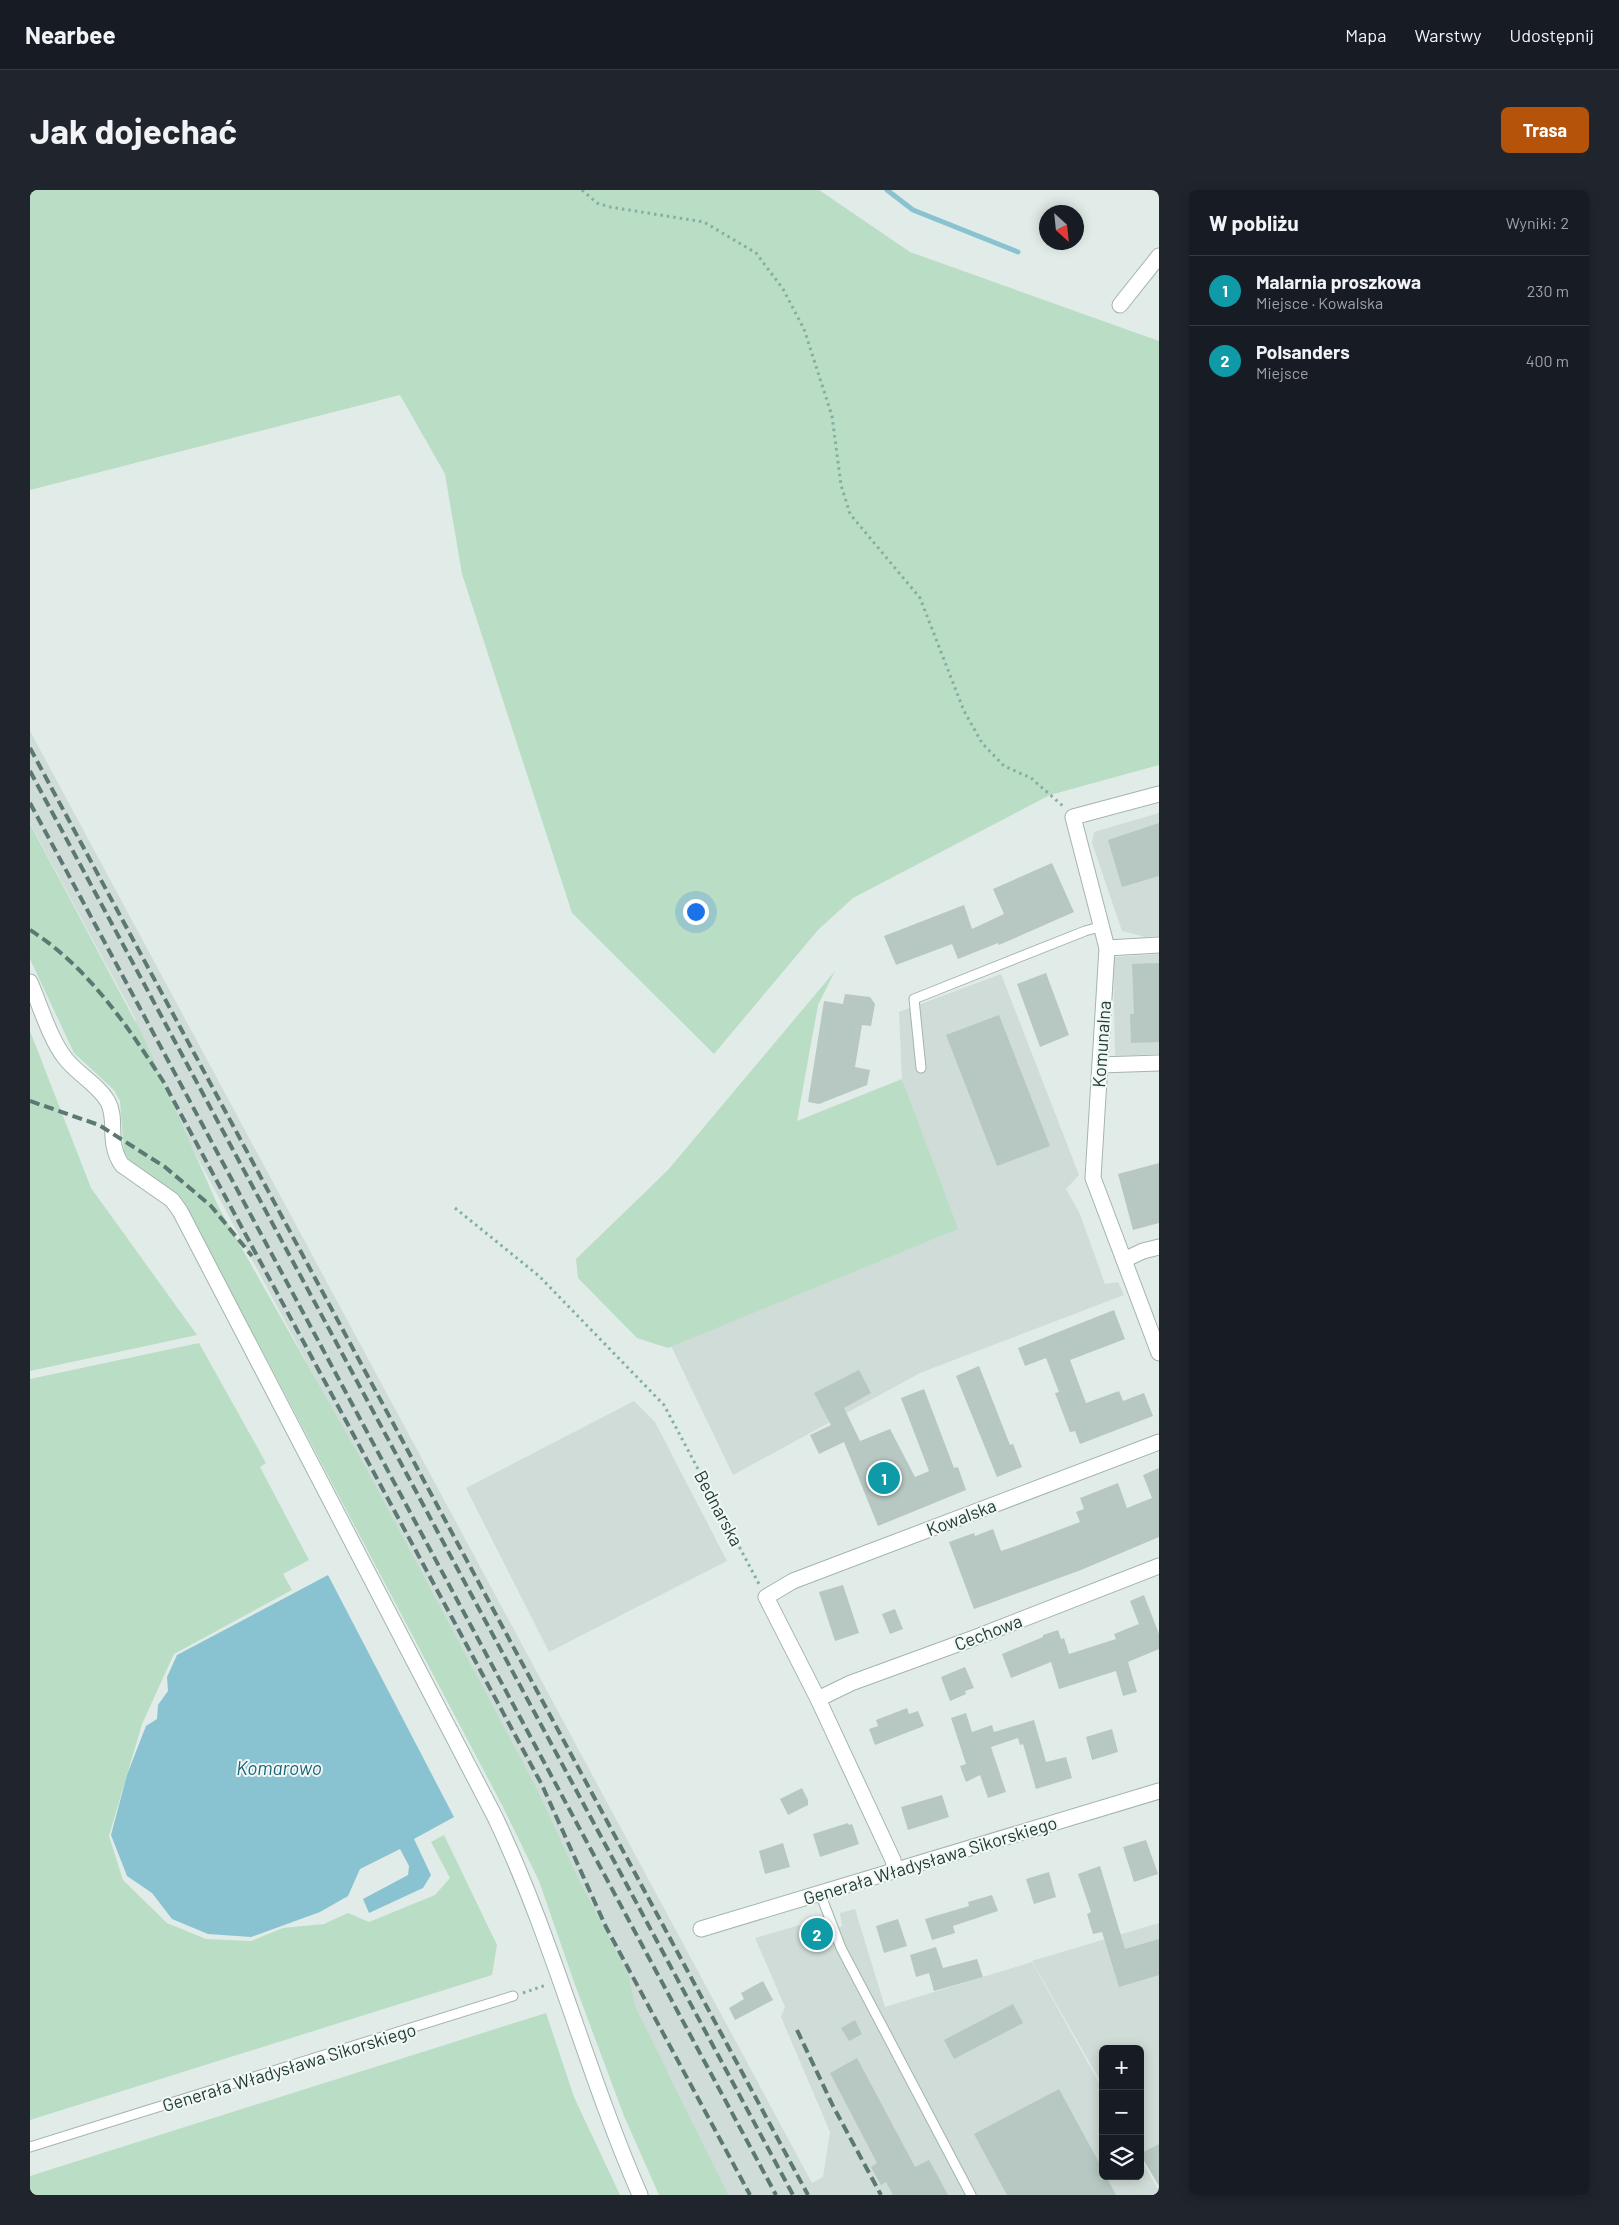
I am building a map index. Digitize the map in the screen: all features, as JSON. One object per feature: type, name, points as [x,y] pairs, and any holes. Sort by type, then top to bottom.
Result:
[{"type":"street","points":[[1120,305],[1159,256]]},
{"type":"street","points":[[1073,817],[1159,794]]},
{"type":"street","name":"Komunalna","points":[[1073,817],[1103,926],[1107,948],[1093,1178],[1159,1353]]},
{"type":"street","points":[[1107,948],[1159,945]]},
{"type":"street","points":[[30,982],[58,1048],[65,1059],[108,1102],[113,1144],[122,1165],[172,1200],[180,1211],[495,1817],[539,1923],[603,2104],[640,2195]]},
{"type":"street","points":[[1100,1065],[1159,1063]]},
{"type":"street","points":[[1124,1260],[1143,1251],[1159,1247]]},
{"type":"street","name":"Kowalska","points":[[766,1597],[792,1581],[1159,1442]]},
{"type":"street","name":"Cechowa","points":[[818,1699],[851,1683],[974,1638],[1159,1566]]},
{"type":"street","points":[[766,1597],[818,1699],[893,1860],[895,1870]]},
{"type":"street","name":"Generała Władysława Sikorskiego","points":[[701,1929],[1159,1792]]},
{"type":"lane","points":[[921,1068],[914,1000],[1085,931],[1103,926]]},
{"type":"lane","points":[[820,1893],[841,1948],[971,2195]]},
{"type":"lane","name":"Generała Władysława Sikorskiego","points":[[30,2147],[513,1996]]},
{"type":"path","points":[[582,190],[597,203],[610,207],[704,222],[756,253],[783,289],[804,329],[832,416],[841,485],[850,514],[920,598],[964,711],[982,743],[1004,766],[1031,778],[1058,800],[1073,817]]},
{"type":"path","name":"Bednarska","points":[[455,1208],[539,1276],[664,1406],[766,1597]]},
{"type":"path","points":[[545,1976],[550,1991]]},
{"type":"path","points":[[513,1996],[548,1984]]},
{"type":"shaded area","points":[[30,731],[812,2183],[823,2177],[830,2132],[781,2017],[785,2007],[755,1938],[817,1920],[826,1935],[842,1926],[840,1913],[855,1909],[885,2007],[1032,1962],[1099,2083],[1099,2180],[1144,2180],[1144,2164],[1159,2191],[1159,2195],[723,2195],[487,1699],[172,1110],[122,1032],[136,1020],[30,823]]},
{"type":"shaded area","points":[[1159,813],[1159,936],[1145,937],[1122,931],[1092,843],[1094,832]]},
{"type":"shaded area","points":[[1159,954],[1159,1054],[1115,1056],[1113,957]]},
{"type":"shaded area","points":[[1001,974],[1079,1175],[1066,1189],[1080,1214],[1105,1284],[1118,1282],[1124,1295],[920,1373],[733,1475],[671,1346],[957,1229],[902,1079],[899,1012]]},
{"type":"shaded area","points":[[634,1401],[655,1422],[727,1561],[549,1652],[466,1488]]},
{"type":"shaded area","points":[[1159,1923],[1159,2187],[1144,2160],[1144,2045],[1099,2045],[1099,2079],[1032,1961]]},
{"type":"green space","points":[[30,190],[819,190],[910,252],[1159,341],[1159,765],[1050,795],[853,898],[818,930],[714,1054],[572,913],[462,574],[445,474],[400,395],[30,490]]},
{"type":"green space","points":[[30,824],[142,1034],[219,1208],[365,1466],[536,1787],[576,1874],[629,1976],[635,2006],[728,2195],[659,2195],[624,2116],[539,1881],[503,1807],[182,1199],[129,1160],[124,1152],[120,1101],[114,1090],[74,1053],[30,959]]},
{"type":"green space","points":[[835,971],[818,1005],[797,1121],[902,1079],[958,1229],[668,1348],[637,1338],[578,1278],[576,1259],[668,1170]]},
{"type":"green space","points":[[30,1031],[91,1188],[197,1335],[30,1371]]},
{"type":"green space","points":[[199,1343],[266,1463],[260,1467],[309,1560],[283,1574],[292,1590],[174,1654],[142,1724],[109,1836],[123,1880],[167,1923],[206,1939],[251,1941],[283,1928],[324,1924],[348,1913],[369,1922],[435,1895],[450,1878],[431,1842],[444,1835],[497,1945],[492,1975],[30,2120],[30,1379]]},
{"type":"green space","points":[[546,2013],[574,2097],[620,2195],[30,2195],[30,2176]]},
{"type":"water","name":"Komarowo","points":[[328,1575],[454,1817],[414,1839],[431,1875],[423,1888],[369,1913],[363,1899],[408,1875],[409,1866],[400,1849],[360,1869],[348,1896],[320,1912],[251,1937],[208,1934],[172,1919],[152,1893],[127,1876],[111,1835],[127,1775],[146,1726],[157,1719],[158,1705],[168,1691],[167,1677],[177,1655]]},
{"type":"building","points":[[1159,823],[1159,876],[1122,887],[1108,840]]},
{"type":"building","points":[[1052,863],[1074,912],[999,945],[998,943],[958,959],[952,944],[896,965],[884,936],[964,905],[972,929],[1004,914],[993,889]]},
{"type":"building","points":[[1159,963],[1159,1042],[1131,1043],[1130,1014],[1134,1014],[1132,964]]},
{"type":"building","points":[[1046,973],[1069,1035],[1040,1047],[1017,984]]},
{"type":"building","points":[[845,994],[870,997],[875,1004],[871,1026],[862,1025],[855,1067],[870,1070],[867,1085],[819,1104],[808,1102],[824,1001],[843,1004]]},
{"type":"building","points":[[999,1015],[1050,1146],[997,1166],[946,1035]]},
{"type":"building","points":[[1159,1163],[1159,1223],[1133,1230],[1118,1174]]},
{"type":"building","points":[[1114,1310],[1125,1339],[1070,1360],[1086,1403],[1119,1391],[1123,1401],[1144,1393],[1153,1416],[1080,1444],[1075,1431],[1070,1432],[1055,1393],[1059,1392],[1046,1358],[1025,1366],[1018,1348]]},
{"type":"building","points":[[979,1366],[1010,1445],[1013,1444],[1022,1467],[997,1477],[956,1376]]},
{"type":"building","points":[[859,1370],[871,1393],[844,1408],[860,1441],[890,1429],[915,1477],[929,1471],[901,1398],[924,1389],[954,1468],[958,1467],[966,1490],[878,1526],[844,1442],[819,1454],[810,1435],[831,1425],[814,1393]]},
{"type":"building","points":[[1159,1468],[1159,1537],[1081,1570],[974,1609],[949,1542],[974,1533],[975,1536],[993,1529],[1001,1551],[1016,1546],[1080,1522],[1076,1512],[1084,1509],[1080,1498],[1118,1483],[1127,1508],[1152,1498],[1143,1475]]},
{"type":"building","points":[[843,1585],[859,1633],[835,1641],[819,1592]]},
{"type":"building","points":[[1144,1595],[1159,1634],[1159,1649],[1128,1662],[1137,1692],[1123,1696],[1116,1671],[1059,1689],[1051,1662],[1011,1678],[1002,1654],[1058,1630],[1061,1639],[1064,1638],[1069,1654],[1116,1639],[1114,1634],[1139,1624],[1130,1601]]},
{"type":"building","points":[[895,1609],[903,1629],[890,1634],[882,1614]]},
{"type":"building","points":[[965,1667],[974,1688],[965,1691],[966,1694],[950,1701],[941,1677]]},
{"type":"building","points":[[907,1708],[909,1714],[918,1711],[924,1726],[875,1745],[869,1729],[878,1726],[876,1720]]},
{"type":"building","points":[[966,1713],[972,1732],[992,1725],[994,1732],[1034,1720],[1046,1762],[1066,1757],[1072,1778],[1036,1789],[1023,1744],[1020,1745],[1018,1738],[991,1747],[1006,1792],[988,1798],[980,1775],[966,1782],[960,1766],[966,1764],[951,1718]]},
{"type":"building","points":[[1112,1729],[1118,1752],[1092,1760],[1086,1737]]},
{"type":"building","points":[[802,1788],[808,1800],[808,1805],[788,1815],[780,1799]]},
{"type":"building","points":[[942,1795],[949,1817],[908,1830],[901,1807]]},
{"type":"building","points":[[848,1823],[849,1825],[852,1824],[859,1844],[820,1857],[813,1834]]},
{"type":"building","points":[[1146,1840],[1158,1874],[1134,1882],[1123,1847]]},
{"type":"building","points":[[783,1843],[790,1867],[765,1874],[759,1851]]},
{"type":"building","points":[[1100,1866],[1125,1949],[1159,1939],[1159,1975],[1119,1987],[1102,1932],[1093,1934],[1087,1914],[1091,1912],[1078,1874]]},
{"type":"building","points":[[1049,1872],[1056,1897],[1034,1904],[1026,1879]]},
{"type":"building","points":[[992,1895],[998,1911],[953,1926],[955,1933],[932,1940],[925,1919],[969,1906],[968,1902]]},
{"type":"building","points":[[898,1919],[907,1946],[884,1953],[876,1926]]},
{"type":"building","points":[[936,1947],[943,1968],[977,1959],[983,1977],[934,1991],[929,1973],[916,1977],[910,1955]]},
{"type":"building","points":[[763,1981],[773,2000],[735,2020],[729,2008],[744,1999],[741,1993]]},
{"type":"building","points":[[1013,2004],[1023,2023],[954,2059],[944,2040]]},
{"type":"building","points":[[855,2020],[862,2034],[849,2041],[841,2028]]},
{"type":"building","points":[[857,2058],[915,2167],[929,2160],[948,2195],[893,2195],[886,2182],[881,2185],[871,2167],[877,2163],[830,2073]]},
{"type":"building","points":[[1059,2089],[1099,2163],[1099,2180],[1108,2180],[1116,2195],[1007,2195],[974,2134]]},
{"type":"building","points":[[1159,2144],[1159,2186],[1144,2161],[1144,2152]]},
{"type":"waterway","points":[[887,190],[913,210],[1018,252]]},
{"type":"railway","points":[[30,748],[808,2195]]},
{"type":"railway","points":[[30,771],[793,2195]]},
{"type":"railway","points":[[30,803],[776,2195]]},
{"type":"railway","points":[[30,930],[70,961],[88,979],[120,1018],[163,1081],[542,1785],[606,1927],[750,2195]]},
{"type":"railway","points":[[30,1101],[99,1125],[165,1167],[211,1206],[252,1256]]},
{"type":"railway","points":[[797,2030],[833,2106],[881,2195]]},
{"type":"place","name":"Malarnia proszkowa","points":[[884,1478]]},
{"type":"place","name":"Polsanders","points":[[817,1934]]}]
